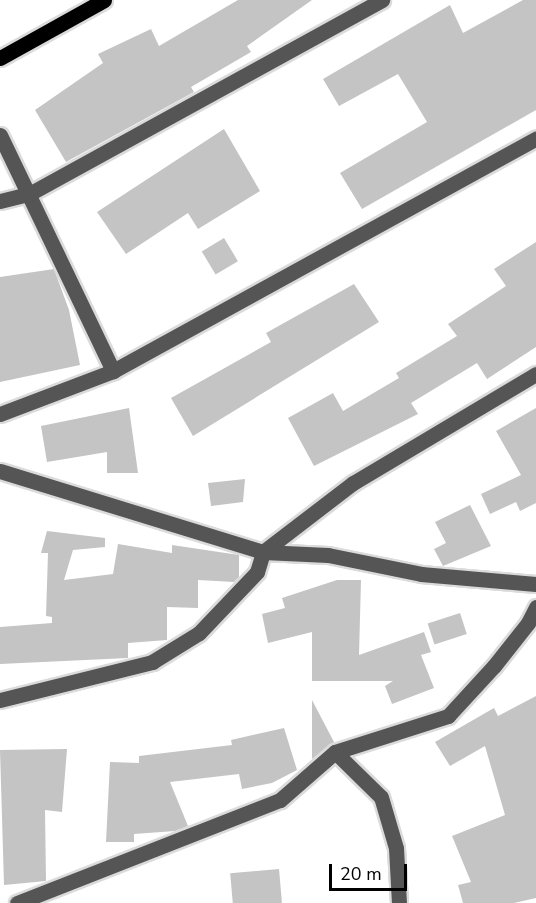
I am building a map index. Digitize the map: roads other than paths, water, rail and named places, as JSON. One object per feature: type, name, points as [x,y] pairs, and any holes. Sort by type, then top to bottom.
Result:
[{"type":"main road","points":[[0,58],[104,0]]},
{"type":"street","points":[[0,201],[29,194],[382,0]]},
{"type":"street","points":[[0,135],[113,371]]},
{"type":"street","points":[[0,414],[113,371],[536,138]]},
{"type":"street","points":[[0,700],[152,662],[199,633],[257,572],[264,552],[353,483],[536,374]]},
{"type":"street","points":[[0,471],[264,552],[328,555],[421,574],[536,584]]},
{"type":"street","points":[[17,903],[279,800],[335,752],[448,716],[494,666],[536,607]]},
{"type":"street","points":[[335,752],[381,797],[396,848],[399,903]]}]
